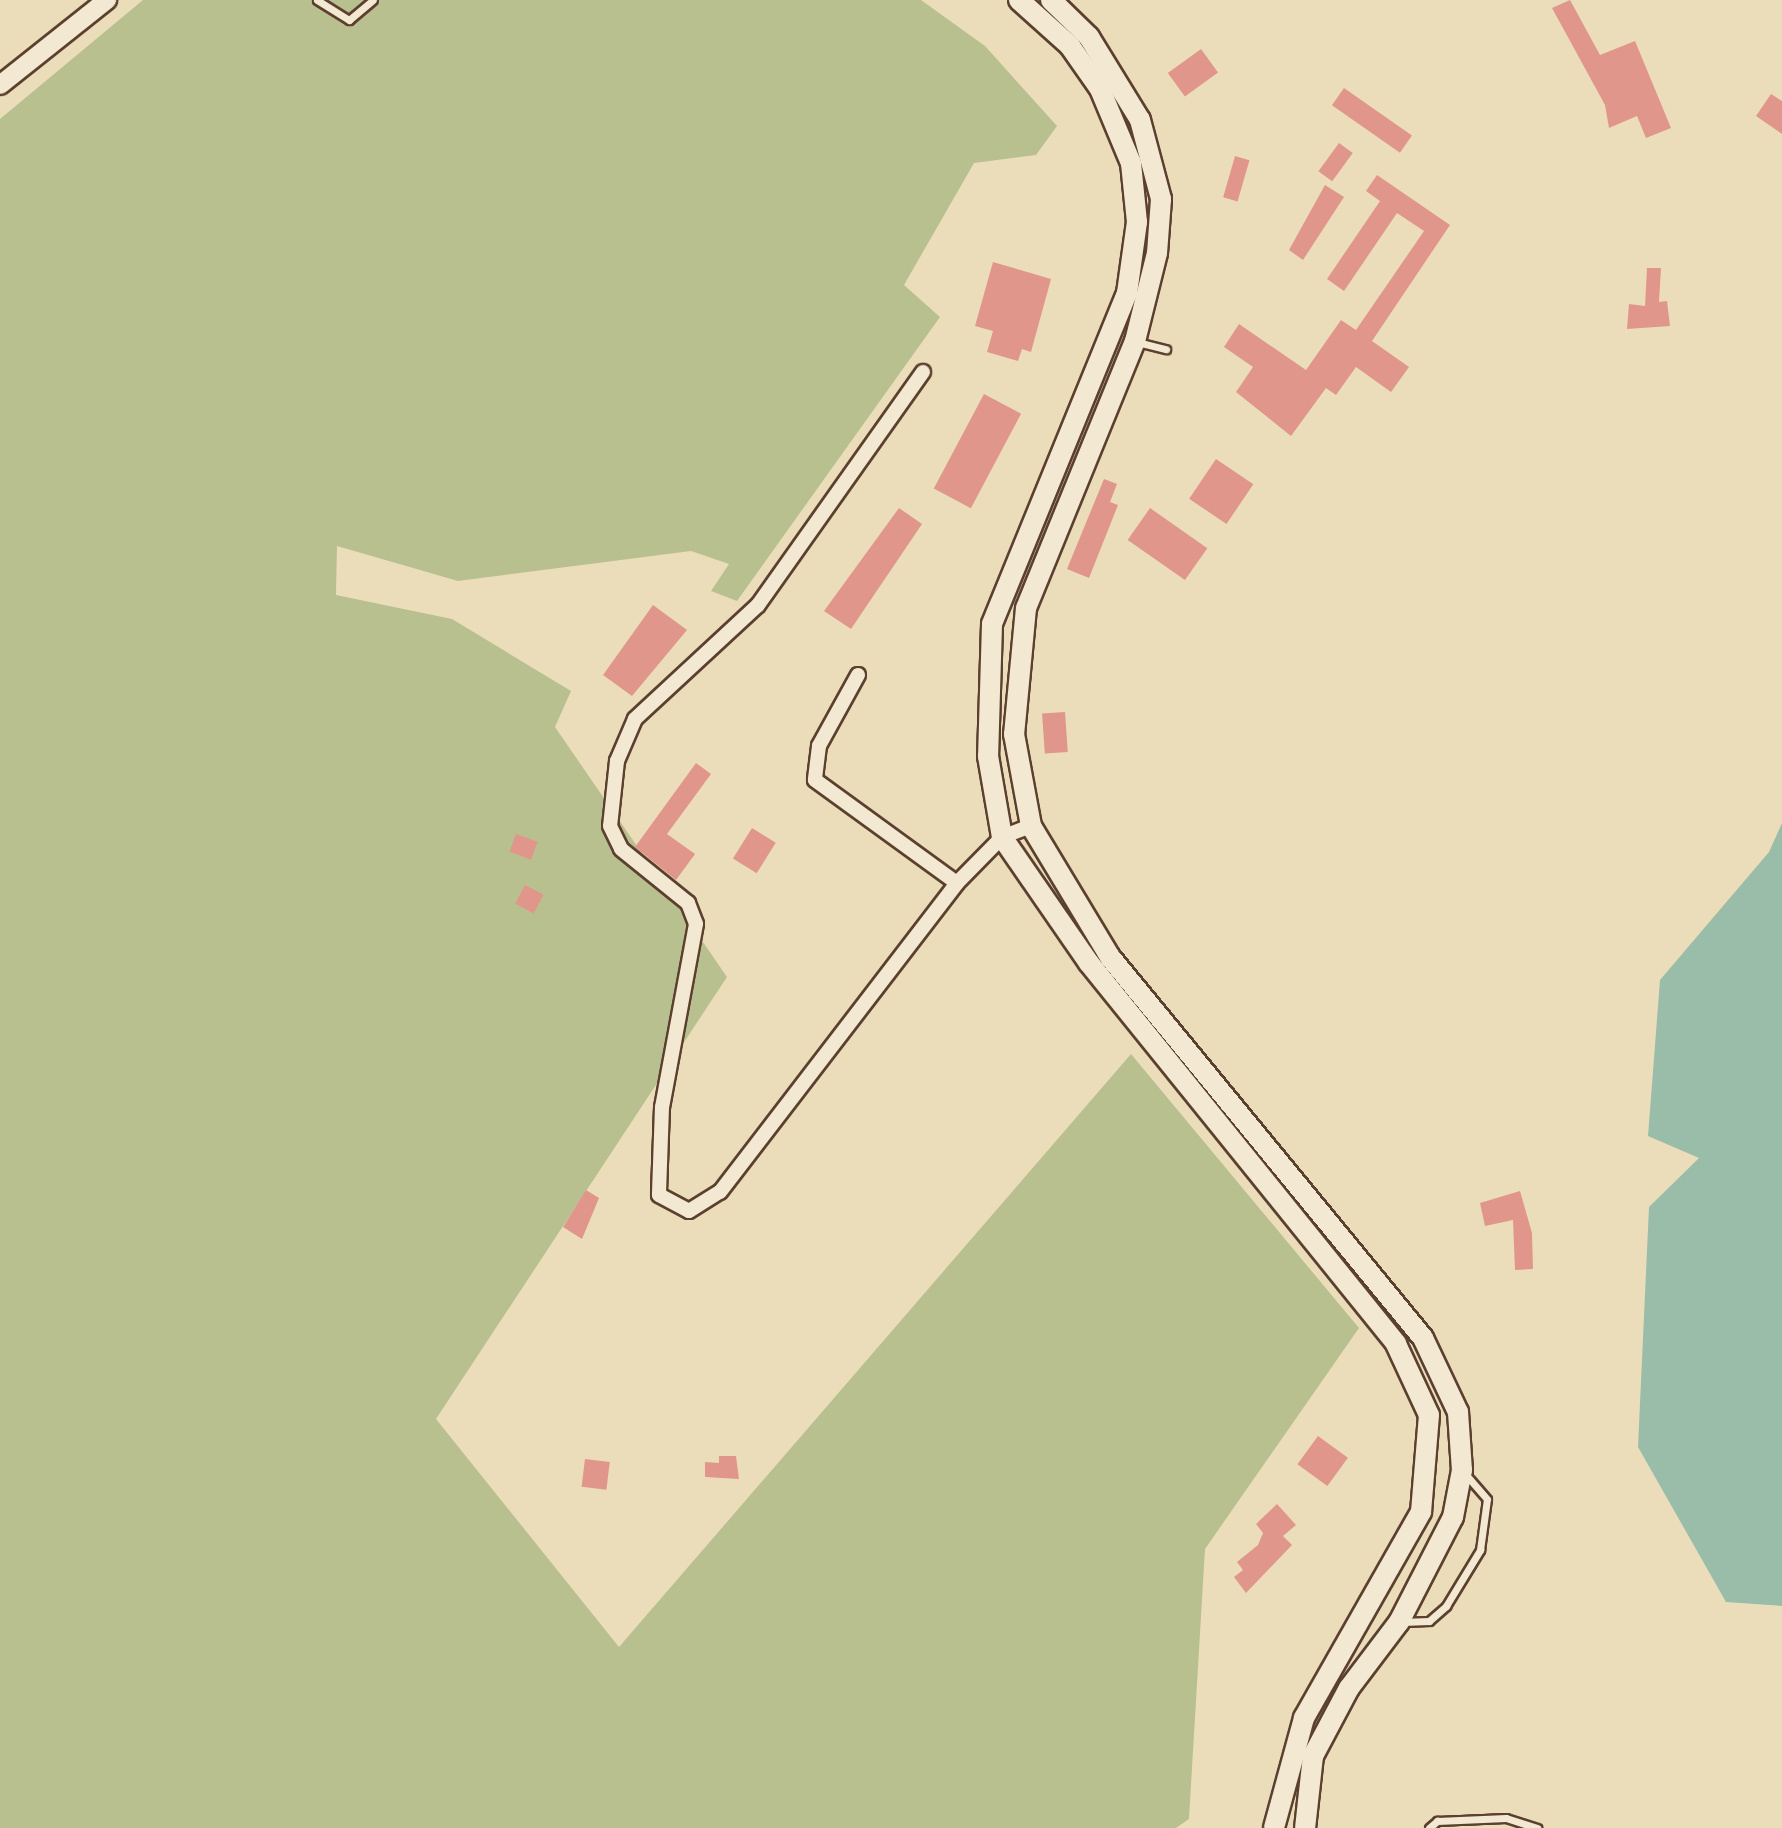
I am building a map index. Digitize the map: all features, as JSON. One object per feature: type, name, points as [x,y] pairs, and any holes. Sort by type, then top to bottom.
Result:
[{"type":"main road","points":[[1019,0],[1088,69],[1131,163],[1136,248],[1111,330],[992,624],[988,756],[1002,837],[1089,963],[1377,1320],[1423,1392],[1430,1438],[1421,1512],[1304,1718],[1274,1828]]},
{"type":"main road","points":[[1051,0],[1089,37],[1150,147],[1160,227],[1135,341],[1026,608],[1014,734],[1031,826],[1110,957],[1423,1338],[1458,1412],[1462,1470],[1453,1517],[1399,1622],[1349,1688],[1313,1756],[1305,1828]]},
{"type":"main road","points":[[1111,330],[1135,341]]},
{"type":"street","points":[[0,85],[107,0]]},
{"type":"street","points":[[923,372],[758,605],[635,719],[617,761],[610,826],[621,849],[688,903],[696,924],[662,1107],[659,1195],[689,1211],[720,1192],[957,883],[1002,837],[1031,826]]},
{"type":"street","points":[[858,675],[819,746],[815,780],[957,883]]},
{"type":"lane","points":[[317,0],[349,20],[373,0]]},
{"type":"lane","points":[[1135,341],[1166,349]]},
{"type":"lane","points":[[1399,1622],[1429,1621],[1480,1550],[1487,1499],[1462,1470]]},
{"type":"lane","points":[[1429,1828],[1437,1821],[1506,1818],[1537,1828]]},
{"type":"shaded area","points":[[143,0],[921,0],[985,46],[1057,126],[1036,155],[974,163],[904,285],[940,317],[737,601],[711,591],[729,564],[691,551],[458,581],[337,546],[336,595],[452,619],[571,691],[555,727],[727,977],[436,1419],[619,1647],[1131,1054],[1359,1328],[1205,1549],[1189,1819],[1176,1828],[0,1828],[0,119]]},
{"type":"shaded area","points":[[1782,823],[1782,1606],[1726,1602],[1638,1447],[1649,1207],[1699,1158],[1648,1136],[1660,980],[1769,852]]},
{"type":"building","points":[[1570,0],[1600,55],[1635,41],[1671,128],[1646,138],[1637,116],[1609,128],[1605,105],[1552,8]]},
{"type":"building","points":[[1201,49],[1218,72],[1185,97],[1168,73]]},
{"type":"building","points":[[1344,88],[1412,136],[1400,153],[1332,105]]},
{"type":"building","points":[[1771,94],[1782,101],[1782,134],[1756,116]]},
{"type":"building","points":[[1339,143],[1353,153],[1332,181],[1318,171]]},
{"type":"building","points":[[1235,156],[1249,160],[1238,201],[1223,197]]},
{"type":"building","points":[[1377,175],[1450,225],[1372,341],[1409,367],[1391,392],[1356,367],[1336,395],[1326,388],[1291,436],[1236,392],[1253,367],[1224,347],[1239,324],[1306,370],[1341,320],[1356,330],[1424,231],[1397,213],[1344,291],[1327,279],[1380,201],[1366,191]]},
{"type":"building","points":[[1325,185],[1344,197],[1303,260],[1289,250]]},
{"type":"building","points":[[993,262],[1051,279],[1031,352],[1022,349],[1018,361],[987,352],[993,331],[975,326]]},
{"type":"building","points":[[1647,268],[1661,268],[1659,302],[1667,301],[1670,326],[1627,329],[1629,304],[1645,306]]},
{"type":"building","points":[[984,394],[1021,414],[971,508],[934,488]]},
{"type":"building","points":[[1216,459],[1253,484],[1226,524],[1189,499]]},
{"type":"building","points":[[1104,479],[1117,484],[1110,502],[1118,505],[1089,578],[1067,569]]},
{"type":"building","points":[[899,508],[922,524],[851,629],[824,611]]},
{"type":"building","points":[[1150,508],[1207,548],[1185,580],[1128,540]]},
{"type":"building","points":[[653,605],[687,630],[632,696],[603,675]]},
{"type":"building","points":[[1065,712],[1068,752],[1045,754],[1042,714]]},
{"type":"building","points":[[696,763],[711,774],[667,834],[695,854],[676,880],[635,847]]},
{"type":"building","points":[[752,828],[776,843],[757,873],[733,859]]},
{"type":"building","points":[[516,834],[538,842],[531,860],[510,852]]},
{"type":"building","points":[[525,885],[544,895],[534,913],[515,904]]},
{"type":"building","points":[[586,1190],[599,1198],[582,1239],[563,1227]]},
{"type":"building","points":[[1520,1191],[1532,1233],[1533,1269],[1515,1270],[1513,1220],[1485,1226],[1480,1203]]},
{"type":"building","points":[[1318,1436],[1348,1458],[1327,1486],[1297,1464]]},
{"type":"building","points":[[719,1456],[736,1456],[739,1479],[705,1477],[705,1462],[719,1463]]},
{"type":"building","points":[[585,1459],[610,1462],[606,1490],[582,1487]]},
{"type":"building","points":[[1277,1504],[1296,1525],[1283,1536],[1292,1545],[1246,1593],[1234,1577],[1243,1570],[1237,1562],[1258,1545],[1263,1533],[1256,1524]]}]
